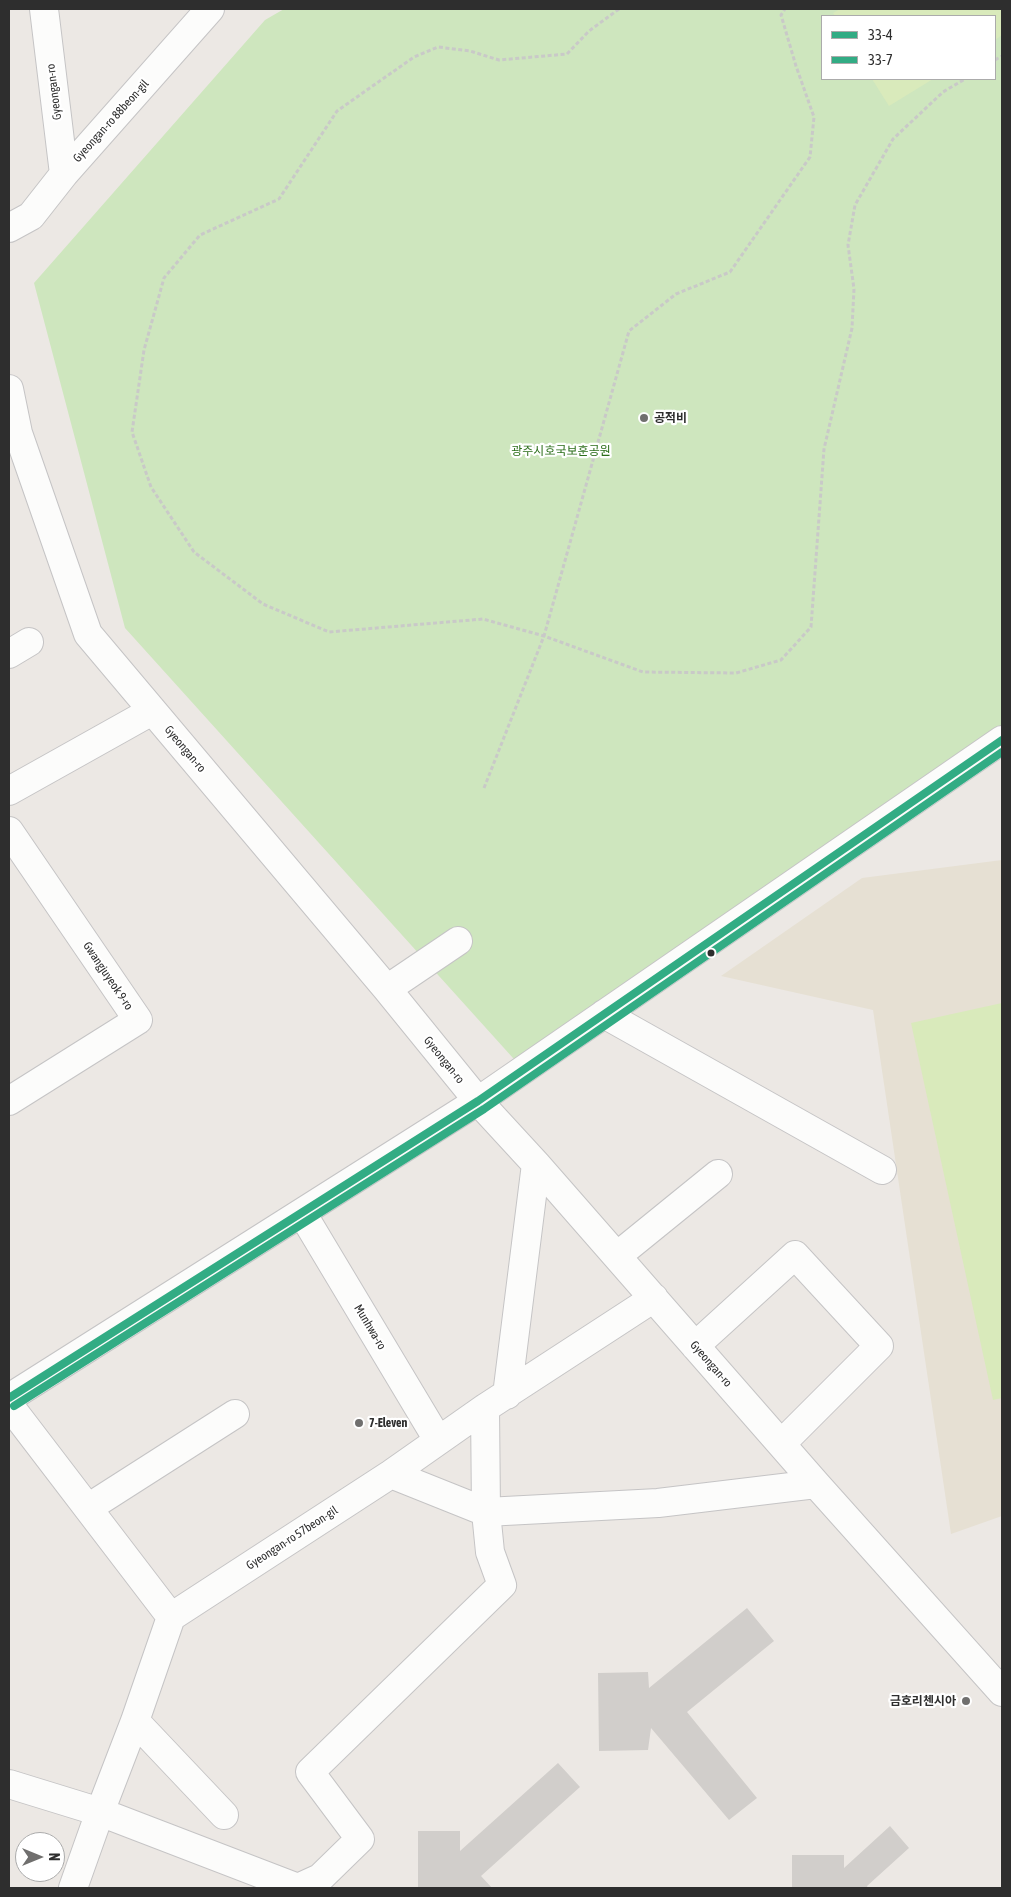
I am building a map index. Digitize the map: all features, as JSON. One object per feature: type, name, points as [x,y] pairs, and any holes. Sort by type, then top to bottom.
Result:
[{"type":"street","name":"Gyeongan-ro","points":[[44,9],[64,174]]},
{"type":"street","points":[[179,9],[188,34]]},
{"type":"street","name":"Gyeongan-ro 88beon-gil","points":[[9,228],[31,216],[64,174],[210,9]]},
{"type":"street","name":"Gyeongan-ro","points":[[9,389],[18,434],[88,634],[387,989],[478,1101],[536,1164],[780,1444],[1002,1692]]},
{"type":"street","points":[[9,791],[152,711]]},
{"type":"street","points":[[9,1398],[478,1101],[1002,740]]},
{"type":"street","name":"Gwangjuyeok 9-ro","points":[[9,831],[138,1020],[9,1101]]},
{"type":"street","points":[[387,989],[458,942]]},
{"type":"street","points":[[604,1014],[882,1170]]},
{"type":"street","points":[[9,1784],[100,1812],[298,1888],[320,1878],[360,1839],[310,1772],[502,1585],[490,1552],[486,1512],[496,1402],[536,1164]]},
{"type":"street","points":[[617,1256],[718,1174]]},
{"type":"street","name":"Munhwa-ro","points":[[302,1213],[438,1440]]},
{"type":"street","points":[[695,1346],[795,1255],[879,1346],[780,1444]]},
{"type":"street","name":"Gyeongan-ro 57beon-gil","points":[[171,1616],[390,1474],[438,1440],[654,1298]]},
{"type":"street","points":[[9,1405],[171,1616],[135,1721],[73,1888]]},
{"type":"street","points":[[88,1508],[235,1414]]},
{"type":"street","points":[[390,1474],[486,1512],[658,1503],[816,1484]]},
{"type":"street","points":[[135,1721],[224,1815]]},
{"type":"path","points":[[619,9],[589,31],[567,54],[499,60],[470,51],[438,47],[414,57],[338,112],[278,199],[200,235],[164,278],[144,350],[132,432],[152,487],[194,552],[263,604],[329,632],[483,619],[544,636],[643,672],[736,673],[781,660],[811,627],[824,449],[852,328],[854,289],[848,245],[855,205],[894,139],[943,92],[963,80]]},
{"type":"path","points":[[484,788],[544,636],[629,330],[676,294],[730,272],[810,156],[814,116],[796,66],[781,15],[785,9]]},
{"type":"shaded area","points":[[1002,860],[1002,1516],[951,1534],[873,1010],[721,976],[862,878]]},
{"type":"green space","name":"광주시호국보훈공원","points":[[284,9],[1002,9],[1002,727],[522,1068],[125,628],[34,283],[265,20]]},
{"type":"green space","points":[[840,9],[1002,9],[1002,35],[996,39],[996,15],[834,15],[833,13]]},
{"type":"green space","points":[[873,80],[931,80],[889,106]]},
{"type":"green space","points":[[1002,1003],[1002,1398],[993,1400],[911,1023]]},
{"type":"building","points":[[747,1608],[774,1641],[687,1712],[757,1798],[729,1820],[651,1728],[648,1750],[599,1751],[598,1673],[648,1672],[649,1688]]},
{"type":"building","points":[[558,1763],[580,1787],[481,1876],[492,1888],[418,1888],[418,1831],[460,1831],[460,1851]]},
{"type":"building","points":[[890,1826],[909,1848],[867,1886],[868,1888],[792,1888],[792,1855],[844,1855],[844,1868]]},
{"type":"transit line","name":"33-4","points":[[9,1398],[478,1101],[1002,740]]},
{"type":"transit line","name":"33-7","points":[[14,1406],[484,1109],[1002,752]]},
{"type":"place","name":"공적비","points":[[644,418]]},
{"type":"place","name":"7-Eleven","points":[[359,1423]]},
{"type":"place","name":"금호리첸시아","points":[[966,1701]]}]
